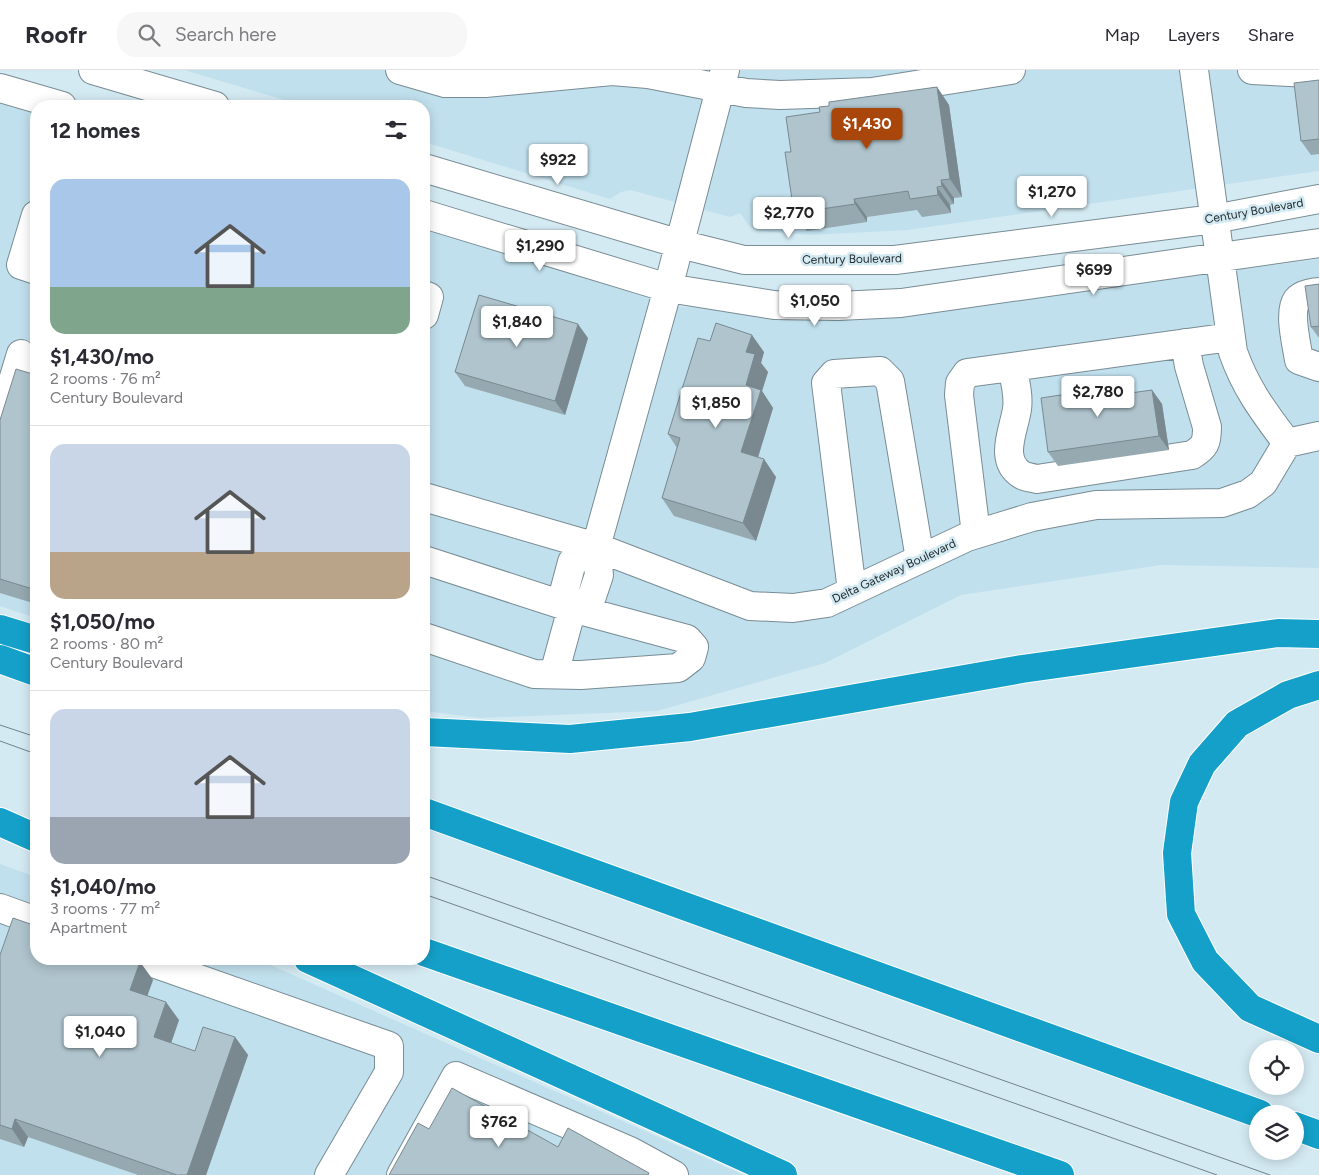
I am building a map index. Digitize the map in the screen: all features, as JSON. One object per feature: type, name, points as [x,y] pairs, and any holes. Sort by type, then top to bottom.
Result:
[{"type":"highway","points":[[0,629],[30,638]]},
{"type":"highway","points":[[430,732],[570,738],[690,727],[1022,669],[1278,633],[1319,634]]},
{"type":"highway","points":[[0,659],[30,670]]},
{"type":"highway","points":[[1319,685],[1288,695],[1237,724],[1202,764],[1184,802],[1177,853],[1181,914],[1204,962],[1250,1008],[1319,1039]]},
{"type":"highway","points":[[0,804],[30,815]]},
{"type":"highway","points":[[430,814],[1249,1110]]},
{"type":"highway","points":[[0,822],[30,835]]},
{"type":"highway","points":[[430,954],[1060,1175]]},
{"type":"highway","points":[[321,965],[783,1175]]},
{"type":"highway","points":[[1304,1129],[1319,1135]]},
{"type":"street","points":[[93,70],[195,100]]},
{"type":"street","points":[[400,70],[445,83],[485,83],[612,71],[722,80],[746,93],[780,95],[872,92],[1011,70]]},
{"type":"street","points":[[1194,70],[1233,352],[1249,390],[1287,443],[1319,436]]},
{"type":"street","points":[[1252,70],[1309,73],[1316,70]]},
{"type":"street","points":[[554,674],[572,608],[564,592],[572,562],[596,547],[680,244],[722,80]]},
{"type":"street","points":[[0,88],[41,100]]},
{"type":"street","name":"Century Boulevard","points":[[430,170],[680,244],[744,260],[895,260],[1214,219],[1319,199]]},
{"type":"street","points":[[430,216],[668,288],[774,305],[838,306],[901,302],[1319,243]]},
{"type":"street","points":[[30,235],[21,266],[30,268]]},
{"type":"street","points":[[1319,292],[1307,294],[1296,300],[1292,313],[1299,360],[1319,366]]},
{"type":"street","points":[[976,534],[959,395],[960,383],[968,373],[1231,337]]},
{"type":"street","points":[[1012,367],[1018,408],[1008,447],[1009,458],[1022,475],[1037,479],[1192,455],[1202,449],[1207,438],[1207,427],[1188,366],[1185,343]]},
{"type":"street","points":[[0,423],[19,353]]},
{"type":"street","points":[[852,591],[826,383],[834,374],[880,371],[890,381],[920,559]]},
{"type":"street","name":"Delta Gateway Boulevard","points":[[430,499],[596,547],[750,606],[793,608],[827,603],[976,534],[1032,517],[1096,505],[1222,503],[1248,494],[1263,483],[1287,443]]},
{"type":"street","points":[[430,562],[572,608],[687,639],[694,647],[691,658],[678,668],[581,675],[534,674],[430,639]]},
{"type":"street","points":[[0,908],[30,919]]},
{"type":"street","points":[[159,965],[389,1046],[388,1072],[329,1175]]},
{"type":"street","points":[[401,1175],[456,1076],[630,1151],[674,1175]]},
{"type":"shaded area","points":[[184,70],[1319,70],[1319,171],[908,230],[811,235],[758,231],[749,226],[740,213],[730,217],[630,190],[621,192],[610,199],[430,144],[430,100],[284,100]]},
{"type":"shaded area","points":[[0,98],[30,107],[30,616],[0,606]]},
{"type":"shaded area","points":[[430,230],[681,307],[938,310],[1319,259],[1319,568],[1161,565],[961,595],[825,663],[657,711],[480,718],[430,712]]},
{"type":"shaded area","points":[[0,864],[30,875],[30,965],[271,965],[744,1175],[0,1175]]},
{"type":"building","points":[[1319,80],[1319,139],[1301,141],[1294,83]]},
{"type":"building","points":[[937,87],[950,179],[941,180],[942,186],[937,187],[938,195],[910,199],[908,191],[854,199],[855,204],[794,213],[785,152],[791,152],[786,117],[820,112],[819,107],[829,106],[829,102]]},
{"type":"building","points":[[1319,284],[1319,326],[1311,327],[1305,286]]},
{"type":"building","points":[[479,295],[578,324],[555,401],[455,372]]},
{"type":"building","points":[[716,323],[752,335],[746,352],[755,354],[746,385],[761,390],[741,452],[764,459],[743,523],[662,498],[680,438],[668,434],[698,338],[710,341]]},
{"type":"building","points":[[16,369],[30,373],[30,588],[0,579],[0,420]]},
{"type":"building","points":[[1114,387],[1116,395],[1152,390],[1159,436],[1048,452],[1041,398]]},
{"type":"building","points":[[13,918],[30,924],[30,965],[139,965],[130,990],[166,1002],[154,1037],[195,1051],[203,1027],[235,1037],[187,1175],[177,1175],[15,1119],[12,1129],[0,1125],[0,955]]},
{"type":"building","points":[[452,1088],[558,1147],[568,1128],[649,1173],[648,1175],[389,1175],[418,1123],[429,1129]]},
{"type":"tram line","points":[[0,725],[30,735]]},
{"type":"tram line","points":[[0,741],[30,752]]},
{"type":"tram line","points":[[430,877],[1270,1175]]},
{"type":"tram line","points":[[430,896],[1217,1175]]}]
